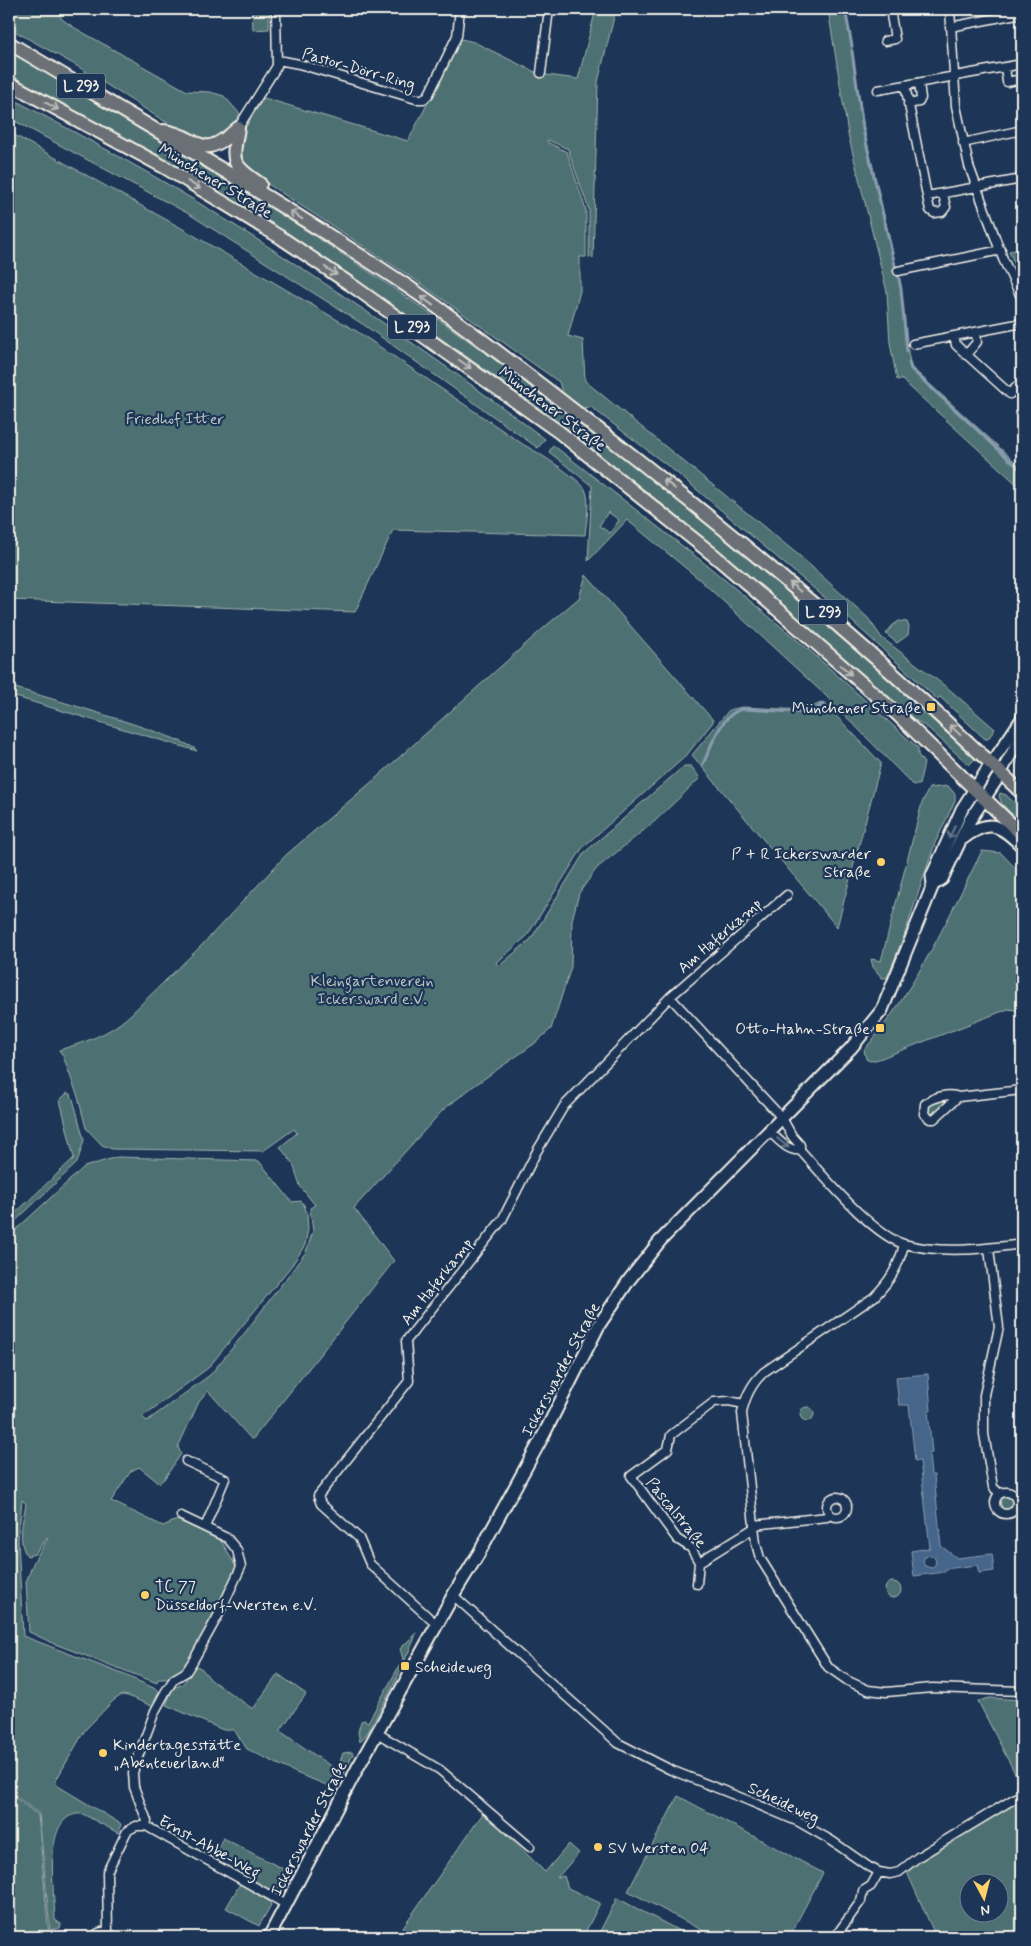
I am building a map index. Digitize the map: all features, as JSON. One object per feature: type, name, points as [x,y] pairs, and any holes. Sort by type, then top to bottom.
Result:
[{"type":"main road","name":"Münchener Straße","points":[[9,42],[153,130],[267,196],[437,308],[685,496],[827,615],[1022,793]]},
{"type":"main road","name":"Münchener Straße","points":[[9,83],[166,168],[280,237],[497,387],[623,482],[716,557],[896,713],[980,792],[1022,835]]},
{"type":"main road","points":[[153,130],[173,132],[197,144],[214,146],[238,128]]},
{"type":"main road","points":[[238,128],[234,160],[242,171],[262,185],[267,196]]},
{"type":"main road","name":"Ickerswarder Straße","points":[[933,884],[942,879],[991,764]]},
{"type":"main road","name":"Ickerswarder Straße","points":[[269,1937],[357,1769],[543,1436],[599,1325],[629,1280],[660,1240],[851,1048],[878,1016],[891,991],[933,884],[932,876],[962,808],[1001,773]]},
{"type":"main road","points":[[960,840],[972,832],[991,826],[1006,831],[1022,846]]},
{"type":"street","points":[[238,128],[275,70],[278,60],[276,9]]},
{"type":"street","name":"Pastor-Dörr-Ring","points":[[278,60],[299,64],[416,99],[424,99],[429,94],[457,36],[460,9]]},
{"type":"street","points":[[541,73],[546,9]]},
{"type":"street","points":[[885,41],[895,39],[890,9]]},
{"type":"street","points":[[950,9],[956,106],[963,143],[976,187],[1012,278],[1022,298]]},
{"type":"street","points":[[950,27],[1022,13]]},
{"type":"street","points":[[878,90],[1022,64]]},
{"type":"street","points":[[1005,67],[1007,82],[1022,79]]},
{"type":"street","points":[[908,104],[919,102],[922,98],[919,83]]},
{"type":"street","points":[[905,86],[930,210],[934,213],[942,212],[946,207],[943,194]]},
{"type":"street","points":[[963,143],[1022,130]]},
{"type":"street","points":[[927,196],[1022,179]]},
{"type":"street","points":[[898,271],[1001,250]]},
{"type":"street","points":[[913,344],[1022,323]]},
{"type":"street","points":[[966,355],[978,342],[976,333]]},
{"type":"street","points":[[954,337],[956,345],[1010,394],[1022,381]]},
{"type":"street","name":"Ickerswarder Straße","points":[[991,764],[1022,718]]},
{"type":"street","name":"Ickerswarder Straße","points":[[1001,773],[1022,734]]},
{"type":"street","name":"Am Haferkamp","points":[[437,1625],[370,1564],[359,1538],[321,1504],[318,1496],[409,1381],[406,1341],[502,1220],[537,1151],[564,1106],[670,997],[787,894]]},
{"type":"street","points":[[670,997],[782,1118],[792,1136],[800,1145],[800,1150],[859,1213],[882,1232],[904,1244],[939,1249],[989,1249],[1022,1244]]},
{"type":"street","points":[[958,1097],[1022,1090]]},
{"type":"street","points":[[769,1131],[794,1151],[800,1150]]},
{"type":"street","points":[[904,1244],[895,1271],[887,1284],[874,1297],[764,1372],[746,1397],[742,1413],[754,1527],[760,1558],[828,1667],[848,1681],[868,1690],[886,1692],[932,1688],[1022,1692]]},
{"type":"street","points":[[989,1249],[999,1327],[984,1395],[984,1434],[993,1486],[1000,1494]]},
{"type":"street","name":"Pascalstraße","points":[[697,1584],[699,1562],[690,1548],[677,1539],[631,1476],[668,1449],[671,1435],[714,1402],[729,1401],[744,1404]]},
{"type":"street","points":[[186,1461],[224,1479],[205,1527]]},
{"type":"street","points":[[754,1527],[827,1517],[830,1514]]},
{"type":"street","name":"Ernst-Abbe-Weg","points":[[146,1826],[147,1821],[134,1787],[133,1773],[136,1762],[162,1698],[174,1679],[186,1672],[193,1661],[219,1614],[241,1567],[237,1550],[227,1538],[181,1516]]},
{"type":"street","name":"Pascalstraße","points":[[699,1562],[754,1527]]},
{"type":"street","name":"Scheideweg","points":[[454,1596],[618,1743],[671,1770],[798,1822],[832,1841],[879,1872]]},
{"type":"street","points":[[378,1733],[440,1770],[530,1847]]},
{"type":"street","points":[[835,1937],[861,1900],[863,1890],[871,1886],[879,1872],[890,1874],[899,1872],[918,1857],[1017,1797]]},
{"type":"street","name":"Ernst-Abbe-Weg","points":[[94,1937],[99,1932],[111,1935],[107,1872],[127,1831],[136,1826],[146,1826],[287,1905]]},
{"type":"green space","points":[[9,9],[54,9],[63,20],[75,28],[187,91],[210,92],[224,96],[240,114],[220,136],[208,139],[191,138],[77,66],[9,28]]},
{"type":"green space","points":[[252,9],[269,9],[269,29],[253,30]]},
{"type":"green space","points":[[596,9],[616,9],[598,82],[593,258],[589,257],[589,210],[568,149],[548,140],[547,142],[567,152],[586,210],[586,257],[580,257],[580,291],[568,336],[583,340],[585,381],[801,557],[868,618],[882,638],[949,689],[995,729],[988,739],[985,739],[940,697],[937,699],[843,613],[677,473],[591,407],[582,408],[562,392],[559,382],[417,281],[257,177],[246,167],[241,158],[240,149],[244,130],[264,98],[408,141],[461,39],[474,42],[539,74],[578,79]]},
{"type":"green space","points":[[828,9],[846,9],[864,129],[902,292],[905,338],[911,367],[1022,468],[1022,489],[901,379],[897,380],[890,343],[887,292],[848,134]]},
{"type":"green space","points":[[9,51],[273,209],[404,295],[536,390],[623,456],[742,551],[877,668],[975,759],[969,765],[928,728],[909,716],[779,601],[699,534],[535,406],[366,287],[279,231],[100,125],[9,76]]},
{"type":"green space","points":[[9,97],[142,169],[262,242],[426,352],[545,439],[538,448],[364,325],[189,214],[9,118]]},
{"type":"green space","name":"Friedhof Itter","points":[[9,132],[183,229],[358,332],[557,466],[585,489],[588,506],[585,535],[393,530],[355,612],[9,600]]},
{"type":"green space","points":[[1022,249],[1022,281],[1009,251]]},
{"type":"green space","points":[[553,445],[708,566],[808,649],[918,748],[918,755],[924,763],[919,785],[913,785],[824,694],[699,579],[627,520],[588,561],[592,486],[549,452]],"holes":[[[608,512],[619,520],[610,533],[599,526]]]},
{"type":"green space","name":"Kleingartenverein Ickersward e.V.","points":[[586,575],[713,722],[686,756],[583,847],[527,936],[496,963],[499,966],[531,939],[584,853],[684,766],[691,766],[700,778],[654,822],[597,868],[579,893],[572,920],[571,967],[551,1029],[534,1044],[443,1110],[354,1208],[394,1261],[252,1440],[208,1391],[199,1402],[178,1447],[181,1454],[164,1479],[159,1483],[139,1467],[131,1471],[111,1501],[163,1526],[177,1520],[220,1539],[238,1570],[218,1614],[185,1671],[172,1679],[158,1679],[157,1683],[55,1644],[29,1632],[26,1582],[34,1561],[48,1538],[35,1554],[27,1556],[21,1537],[26,1504],[22,1500],[18,1540],[23,1636],[125,1675],[158,1690],[160,1693],[154,1707],[128,1696],[122,1695],[114,1700],[85,1730],[55,1782],[58,1786],[121,1824],[118,1833],[83,1814],[69,1816],[60,1825],[55,1839],[53,1874],[55,1920],[61,1924],[60,1928],[50,1930],[39,1814],[9,1791],[9,1236],[84,1167],[117,1157],[259,1161],[292,1202],[301,1201],[304,1205],[308,1229],[305,1245],[292,1265],[208,1368],[142,1417],[147,1421],[210,1375],[247,1330],[306,1252],[313,1231],[310,1208],[315,1205],[300,1186],[293,1164],[280,1147],[297,1133],[294,1129],[263,1151],[112,1149],[102,1145],[86,1128],[78,1097],[59,1050],[104,1033],[129,1016],[201,946],[286,855],[375,779],[579,598]]},
{"type":"green space","points":[[899,621],[907,622],[909,627],[908,635],[897,643],[886,634]]},
{"type":"green space","points":[[9,686],[169,736],[197,751],[9,695]]},
{"type":"green space","points":[[823,702],[881,763],[837,927],[692,755],[729,710],[742,707],[806,710]]},
{"type":"green space","points":[[1022,744],[1022,773],[1018,758]]},
{"type":"green space","points":[[948,786],[955,794],[955,801],[935,843],[904,936],[887,978],[882,978],[873,967],[871,959],[881,961],[922,803],[929,788]]},
{"type":"green space","points":[[1000,793],[1006,795],[1022,810],[1022,824],[1002,804],[999,796]]},
{"type":"green space","points":[[982,851],[1001,853],[1022,875],[1022,1014],[1008,1009],[879,1059],[870,1061],[866,1059],[864,1050],[899,1004],[915,979],[943,929]]},
{"type":"green space","points":[[67,1093],[73,1099],[84,1140],[77,1163],[9,1227],[9,1219],[74,1158],[60,1100]]},
{"type":"green space","points":[[951,1098],[935,1114],[930,1114],[927,1111],[929,1105]]},
{"type":"green space","points":[[807,1407],[812,1409],[814,1414],[812,1419],[807,1421],[802,1419],[800,1414],[802,1409]]},
{"type":"green space","points":[[1004,1497],[1008,1497],[1012,1503],[1008,1509],[1004,1509],[1000,1505],[1000,1501]]},
{"type":"green space","points":[[893,1582],[901,1590],[893,1598],[885,1590]]},
{"type":"green space","points":[[416,1633],[394,1684],[368,1732],[360,1742],[358,1732],[361,1721],[368,1722],[403,1659],[400,1649]]},
{"type":"green space","points":[[195,1665],[202,1669],[211,1680],[253,1709],[278,1674],[306,1694],[280,1731],[335,1769],[329,1786],[296,1773],[247,1749],[234,1730],[223,1730],[166,1705],[173,1688],[183,1684]]},
{"type":"green space","points":[[990,1698],[1022,1700],[1022,1787],[978,1701]]},
{"type":"green space","points":[[352,1752],[353,1754],[343,1776],[339,1779],[335,1777],[343,1753]]},
{"type":"green space","points":[[9,1793],[38,1815],[49,1937],[9,1937]]},
{"type":"green space","points":[[678,1796],[823,1873],[789,1937],[715,1937],[628,1891]]},
{"type":"green space","points":[[1022,1799],[1022,1937],[936,1937],[906,1870],[920,1858]]},
{"type":"green space","points":[[484,1812],[545,1872],[569,1844],[579,1853],[557,1878],[564,1876],[568,1888],[600,1903],[583,1937],[396,1937]]},
{"type":"green space","points":[[223,1838],[289,1872],[278,1890],[265,1888],[254,1882],[257,1875],[221,1855],[217,1862],[211,1860]]},
{"type":"green space","points":[[240,1884],[270,1902],[271,1905],[259,1926],[226,1908]]},
{"type":"green space","points":[[617,1898],[691,1937],[597,1937]]},
{"type":"water","points":[[928,1374],[931,1411],[928,1411],[932,1453],[929,1454],[931,1475],[934,1475],[941,1546],[957,1558],[992,1554],[994,1571],[979,1573],[977,1565],[945,1569],[945,1572],[914,1576],[911,1551],[930,1548],[920,1461],[915,1461],[909,1405],[899,1405],[896,1377]],"holes":[[[930,1555],[934,1557],[935,1565],[931,1568],[925,1566],[923,1561],[925,1557]]]},
{"type":"waterway","points":[[845,9],[852,46]]},
{"type":"waterway","points":[[852,51],[863,129],[895,266]]},
{"type":"waterway","points":[[898,274],[907,351]]},
{"type":"waterway","points":[[909,362],[911,369],[1022,471]]},
{"type":"waterway","points":[[703,764],[718,731],[729,716],[736,711],[744,709],[812,713],[824,703]]},
{"type":"place","name":"Münchener Straße","points":[[931,707]]},
{"type":"place","name":"P + R Ickerswarder Straße","points":[[881,862]]},
{"type":"place","name":"Otto-Hahn-Straße","points":[[880,1028]]},
{"type":"place","name":"TC 77 Düsseldorf-Wersten e.V.","points":[[145,1595]]},
{"type":"place","name":"Scheideweg","points":[[405,1666]]},
{"type":"place","name":"Kindertagesstätte „Abenteuerland“","points":[[103,1753]]},
{"type":"place","name":"SV Wersten 04","points":[[598,1847]]}]
